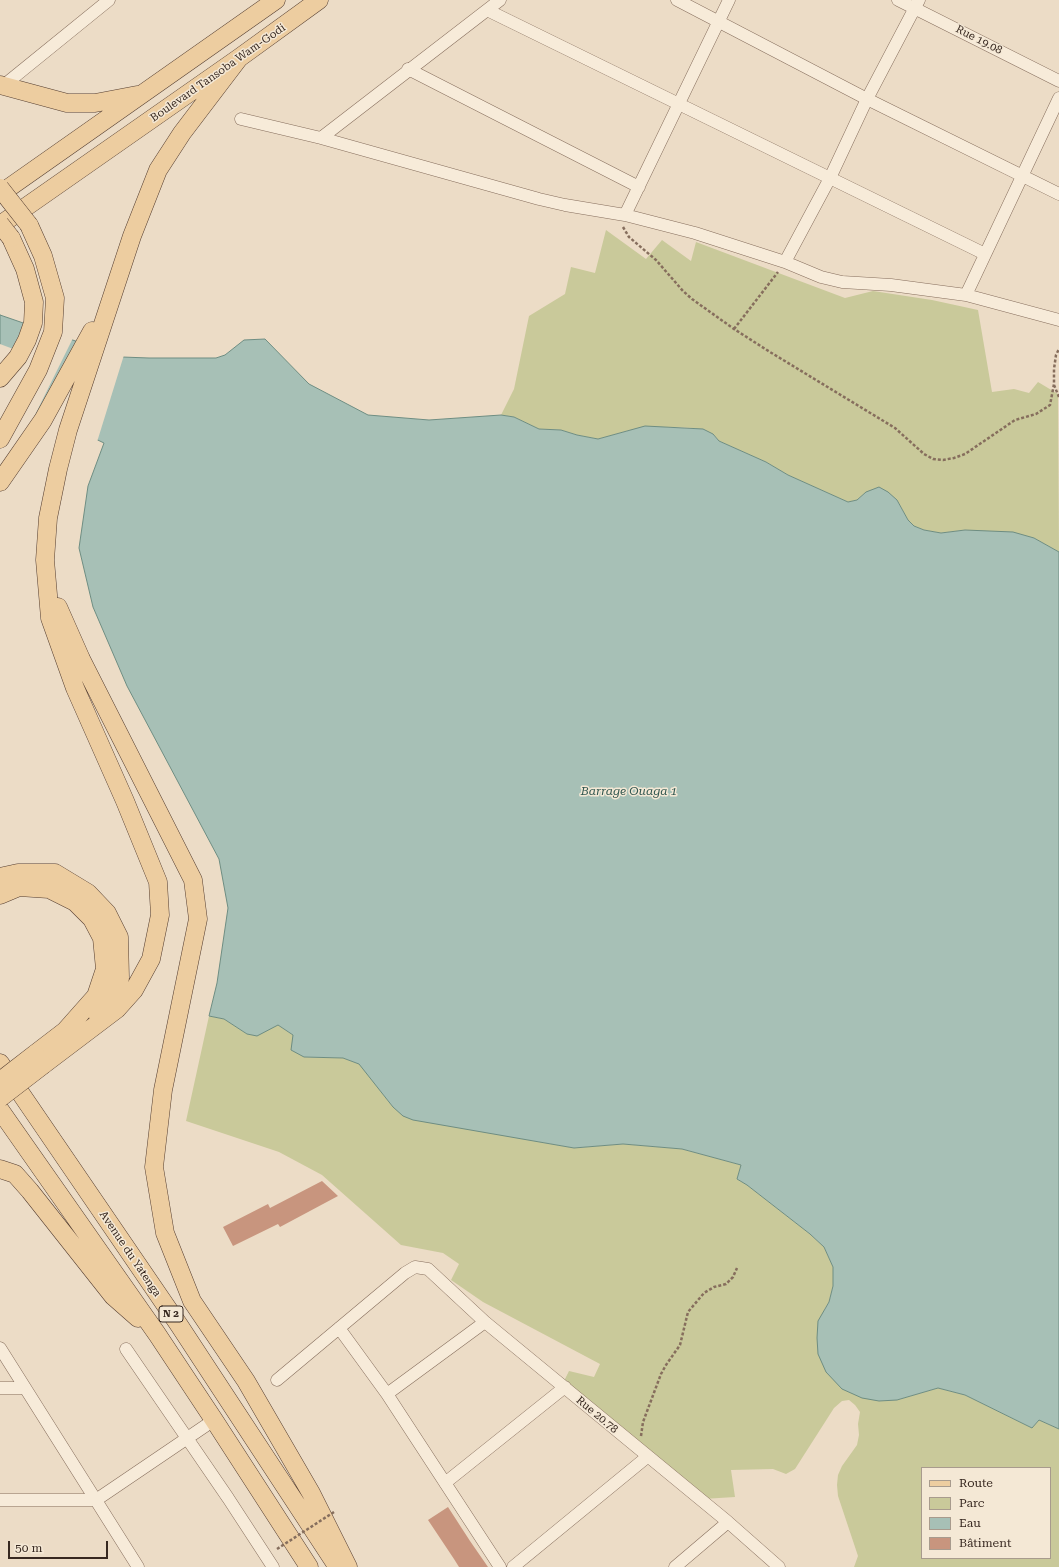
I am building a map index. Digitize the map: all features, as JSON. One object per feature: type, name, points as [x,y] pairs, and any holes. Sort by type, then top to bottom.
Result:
[{"type":"main road","points":[[0,194],[276,0]]},
{"type":"main road","name":"Boulevard Tansoba Wam-Godi","points":[[4,229],[116,145],[319,0]]},
{"type":"main road","points":[[0,482],[43,420],[90,345],[113,292],[132,236],[158,170],[182,133],[239,58]]},
{"type":"main road","points":[[2,85],[68,103],[95,103],[144,93]]},
{"type":"main road","points":[[0,180],[53,156]]},
{"type":"main road","points":[[0,188],[30,225],[43,256],[56,298],[54,332],[38,370],[0,439]]},
{"type":"main road","points":[[0,378],[18,357],[26,340],[33,323],[34,302],[25,269],[4,229]]},
{"type":"main road","points":[[0,1081],[82,1036],[117,1008],[134,990],[151,959],[160,915],[158,882],[125,801],[75,688],[50,618],[45,560],[48,518],[58,469],[90,345]]},
{"type":"main road","points":[[45,560],[60,614],[78,653],[193,880],[198,919],[163,1090],[154,1167],[165,1234],[192,1301],[246,1381],[311,1493],[348,1567]]},
{"type":"main road","points":[[0,877],[18,873],[55,873],[88,893],[107,913],[119,937],[120,978],[108,1003],[82,1036]]},
{"type":"main road","points":[[0,895],[19,887],[49,889],[75,902],[92,919],[102,938],[105,969],[96,996],[39,1059],[0,1098]]},
{"type":"main road","name":"Avenue du Yatenga","points":[[0,1063],[179,1325],[337,1567]]},
{"type":"main road","name":"Avenue du Yatenga","points":[[0,1110],[157,1334],[309,1567]]},
{"type":"main road","points":[[0,1169],[15,1174],[112,1296],[157,1334]]},
{"type":"street","points":[[2,85],[109,0]]},
{"type":"street","points":[[321,138],[408,69],[500,0]]},
{"type":"street","points":[[677,0],[868,99],[1059,194]]},
{"type":"street","points":[[625,214],[729,0]]},
{"type":"street","name":"Rue 19.08","points":[[898,0],[916,4],[1059,81]]},
{"type":"street","points":[[785,262],[830,178],[916,4]]},
{"type":"street","points":[[487,10],[985,254]]},
{"type":"street","points":[[408,69],[639,187]]},
{"type":"street","points":[[966,295],[1059,98]]},
{"type":"street","points":[[241,119],[321,138],[539,199],[565,205],[625,214],[695,233],[785,262],[821,277],[842,282],[891,285],[966,295],[1059,320]]},
{"type":"street","name":"Rue 20.78","points":[[339,1328],[415,1266],[428,1269],[484,1322],[728,1522],[779,1567]]},
{"type":"street","points":[[387,1394],[484,1322]]},
{"type":"street","points":[[277,1380],[339,1328],[387,1394],[500,1567]]},
{"type":"street","points":[[0,1348],[138,1567]]},
{"type":"street","points":[[126,1349],[273,1567]]},
{"type":"street","points":[[445,1483],[565,1387]]},
{"type":"street","points":[[0,1388],[25,1388]]},
{"type":"street","points":[[0,1500],[96,1500],[214,1420]]},
{"type":"street","points":[[513,1567],[647,1457]]},
{"type":"street","points":[[675,1567],[728,1522]]},
{"type":"path","points":[[625,214],[623,226],[629,236],[656,260],[683,291],[734,329],[895,428],[924,454],[934,459],[943,460],[965,454],[1015,420],[1036,414],[1050,405],[1054,384],[1056,355],[1059,349]]},
{"type":"path","points":[[734,329],[785,262]]},
{"type":"path","points":[[1054,384],[1059,397]]},
{"type":"path","points":[[637,1448],[642,1434],[643,1422],[661,1374],[680,1345],[688,1312],[704,1293],[714,1287],[726,1284],[733,1277],[737,1268]]},
{"type":"path","points":[[277,1549],[334,1512]]},
{"type":"green space","points":[[606,230],[646,259],[662,240],[691,261],[696,242],[845,298],[873,291],[932,300],[978,310],[992,392],[1014,389],[1029,393],[1038,382],[1058,394],[1059,552],[1034,538],[965,530],[941,533],[924,530],[914,526],[908,520],[897,500],[866,492],[857,500],[848,502],[788,475],[766,462],[719,441],[713,434],[693,428],[671,427],[627,431],[598,439],[561,430],[539,429],[514,417],[501,415],[514,389],[529,316],[565,294],[571,267],[595,273]]},
{"type":"green space","points":[[209,1016],[224,1019],[247,1034],[278,1025],[293,1035],[304,1057],[343,1058],[360,1064],[393,1107],[520,1138],[574,1148],[623,1144],[682,1149],[741,1165],[737,1179],[747,1185],[810,1234],[824,1247],[833,1267],[833,1286],[829,1302],[824,1310],[897,1400],[938,1388],[965,1395],[1032,1428],[1039,1420],[1059,1429],[1059,1567],[854,1567],[858,1556],[838,1496],[837,1485],[838,1475],[842,1466],[857,1445],[859,1435],[858,1424],[860,1412],[849,1400],[842,1401],[834,1408],[795,1469],[786,1474],[773,1469],[731,1470],[735,1497],[703,1499],[564,1381],[569,1371],[594,1377],[600,1364],[483,1302],[451,1280],[459,1264],[443,1253],[401,1245],[322,1175],[279,1152],[186,1121]]},
{"type":"water","name":"Barrage Ouaga 1","points":[[0,315],[122,357],[216,358],[225,355],[244,340],[265,339],[309,384],[368,415],[429,420],[501,415],[514,417],[539,429],[561,430],[598,439],[645,426],[703,429],[713,434],[719,441],[766,462],[788,475],[848,502],[857,500],[866,492],[879,487],[888,492],[897,500],[908,520],[914,526],[924,530],[941,533],[965,530],[1013,532],[1034,538],[1059,552],[1059,1429],[1039,1420],[1032,1428],[965,1395],[938,1388],[897,1400],[879,1401],[862,1398],[842,1389],[826,1372],[818,1354],[818,1321],[829,1302],[833,1286],[833,1267],[824,1247],[810,1234],[747,1185],[737,1179],[741,1165],[682,1149],[623,1144],[574,1148],[413,1120],[403,1116],[393,1107],[359,1064],[343,1058],[304,1057],[291,1050],[293,1035],[278,1025],[257,1036],[247,1034],[224,1019],[209,1016],[217,983],[228,908],[219,859],[127,686],[93,607],[79,548],[88,486],[104,443],[81,432],[0,403]]},
{"type":"pier","points":[[25,322],[73,338],[34,417],[0,405],[0,344],[16,350]]},
{"type":"pier","points":[[81,341],[124,355],[97,442],[38,419]]},
{"type":"building","points":[[322,1181],[338,1196],[280,1227],[278,1224],[233,1246],[223,1227],[268,1204],[270,1208]]},
{"type":"building","points":[[448,1507],[488,1567],[459,1567],[428,1520]]}]
